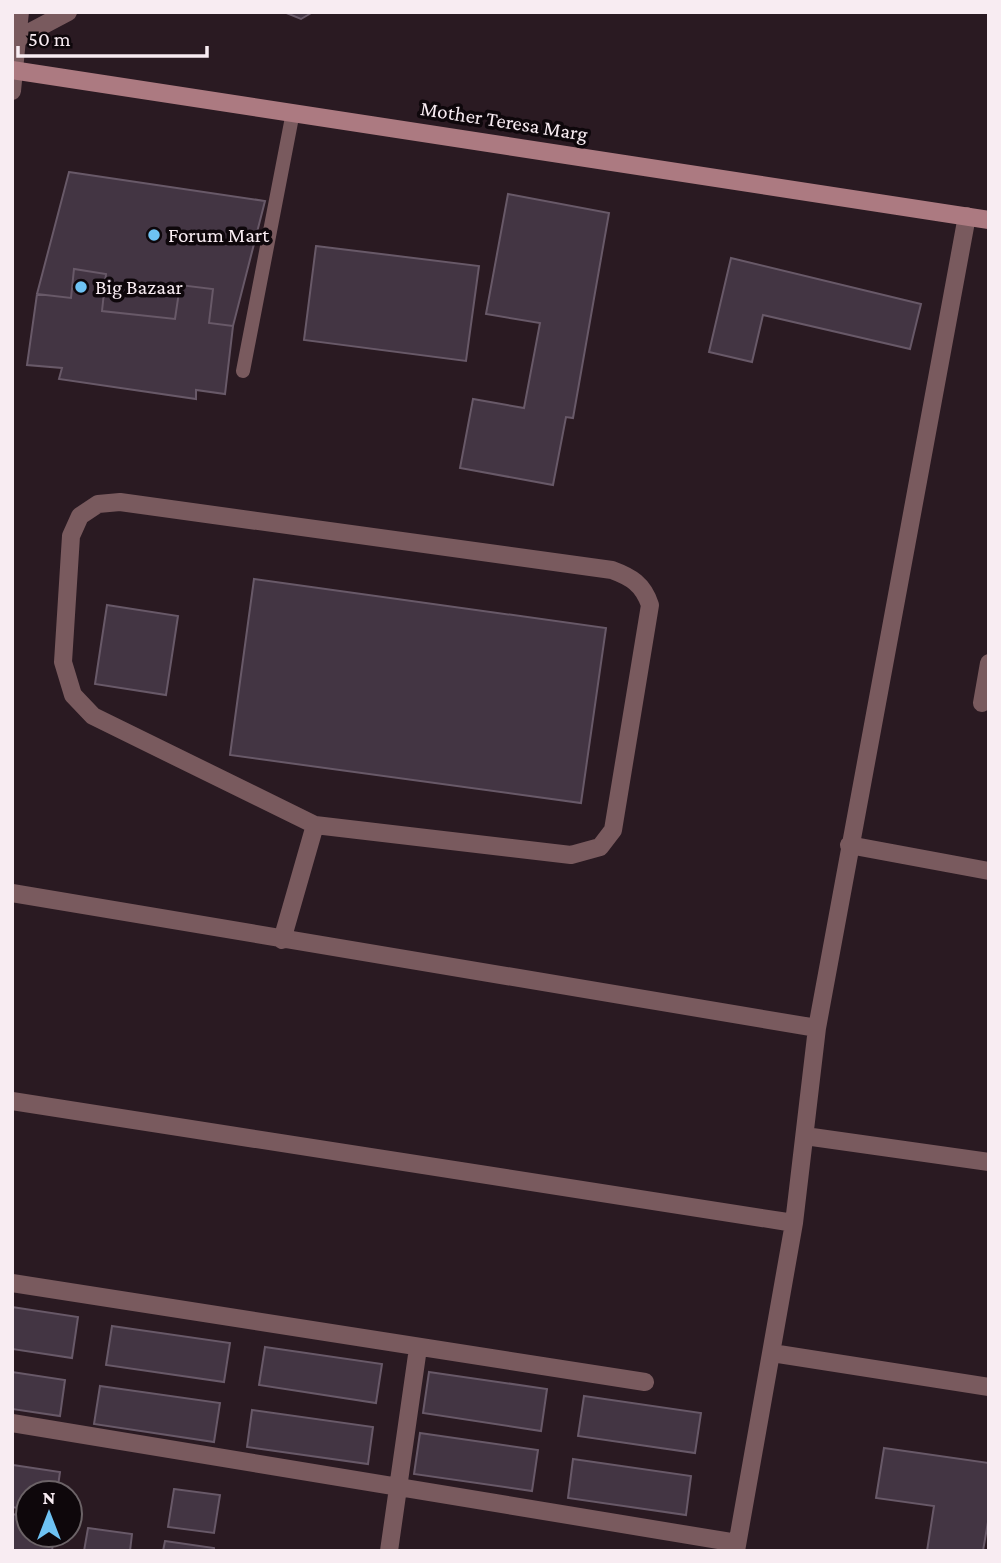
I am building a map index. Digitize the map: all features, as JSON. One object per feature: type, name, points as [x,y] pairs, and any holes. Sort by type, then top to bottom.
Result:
[{"type":"street","points":[[12,91],[20,12]]},
{"type":"street","points":[[17,39],[68,12]]},
{"type":"street","name":"Mother Teresa Marg","points":[[13,70],[989,220]]},
{"type":"street","points":[[12,1423],[399,1485],[737,1547],[794,1223],[817,1028],[967,216]]},
{"type":"street","points":[[120,502],[611,570],[631,577],[646,591],[650,604],[613,830],[600,847],[571,855],[315,825],[93,716],[73,695],[64,662],[71,536],[80,516],[98,504],[120,502]]},
{"type":"street","points":[[982,703],[989,663]]},
{"type":"street","points":[[282,940],[315,825]]},
{"type":"street","points":[[849,845],[989,871]]},
{"type":"street","points":[[12,893],[817,1028]]},
{"type":"street","points":[[12,1101],[794,1223]]},
{"type":"street","points":[[805,1136],[989,1162]]},
{"type":"street","points":[[12,1283],[645,1382]]},
{"type":"street","points":[[389,1551],[418,1348]]},
{"type":"street","points":[[772,1353],[989,1387]]},
{"type":"lane","points":[[243,370],[293,112]]},
{"type":"building","points":[[284,12],[313,12],[301,19]]},
{"type":"building","name":"Forum Mart","points":[[69,172],[265,201],[233,326],[209,323],[213,289],[180,285],[175,319],[102,311],[106,274],[74,269],[71,298],[37,294]]},
{"type":"building","points":[[508,194],[609,213],[573,418],[566,417],[553,485],[460,468],[473,399],[524,408],[540,323],[486,314]]},
{"type":"building","points":[[316,246],[479,266],[466,361],[304,340]]},
{"type":"building","points":[[731,258],[921,304],[910,349],[763,315],[752,362],[709,352]]},
{"type":"building","name":"Forum Mart","points":[[74,269],[106,274],[102,311],[175,319],[180,285],[213,289],[209,323],[233,326],[225,394],[196,390],[196,399],[59,379],[62,368],[27,365],[37,294],[71,298]]},
{"type":"building","points":[[254,579],[606,628],[581,803],[230,755]]},
{"type":"building","points":[[107,605],[178,616],[166,695],[95,684]]},
{"type":"building","points":[[12,1307],[78,1317],[72,1358],[12,1349]]},
{"type":"building","points":[[112,1326],[230,1343],[224,1382],[106,1365]]},
{"type":"building","points":[[265,1347],[382,1364],[376,1403],[259,1385]]},
{"type":"building","points":[[12,1372],[65,1380],[60,1416],[12,1409]]},
{"type":"building","points":[[429,1372],[547,1389],[541,1431],[423,1413]]},
{"type":"building","points":[[100,1386],[220,1403],[214,1442],[94,1424]]},
{"type":"building","points":[[584,1396],[701,1413],[695,1453],[578,1436]]},
{"type":"building","points":[[252,1410],[373,1427],[368,1464],[247,1447]]},
{"type":"building","points":[[420,1433],[538,1450],[532,1491],[414,1474]]},
{"type":"building","points":[[884,1448],[989,1463],[989,1516],[983,1551],[927,1551],[934,1506],[876,1498]]},
{"type":"building","points":[[573,1459],[691,1476],[686,1515],[568,1498]]},
{"type":"building","points":[[13,1465],[60,1472],[59,1479],[14,1479],[12,1507]]},
{"type":"building","points":[[174,1489],[220,1495],[214,1533],[168,1527]]},
{"type":"building","points":[[12,1514],[14,1549],[52,1549],[52,1551],[12,1551]]},
{"type":"building","points":[[88,1528],[132,1534],[130,1551],[84,1551]]},
{"type":"building","points":[[165,1541],[214,1548],[214,1551],[163,1551]]},
{"type":"place","name":"Forum Mart","points":[[154,235]]},
{"type":"place","name":"Big Bazaar","points":[[81,287]]}]
